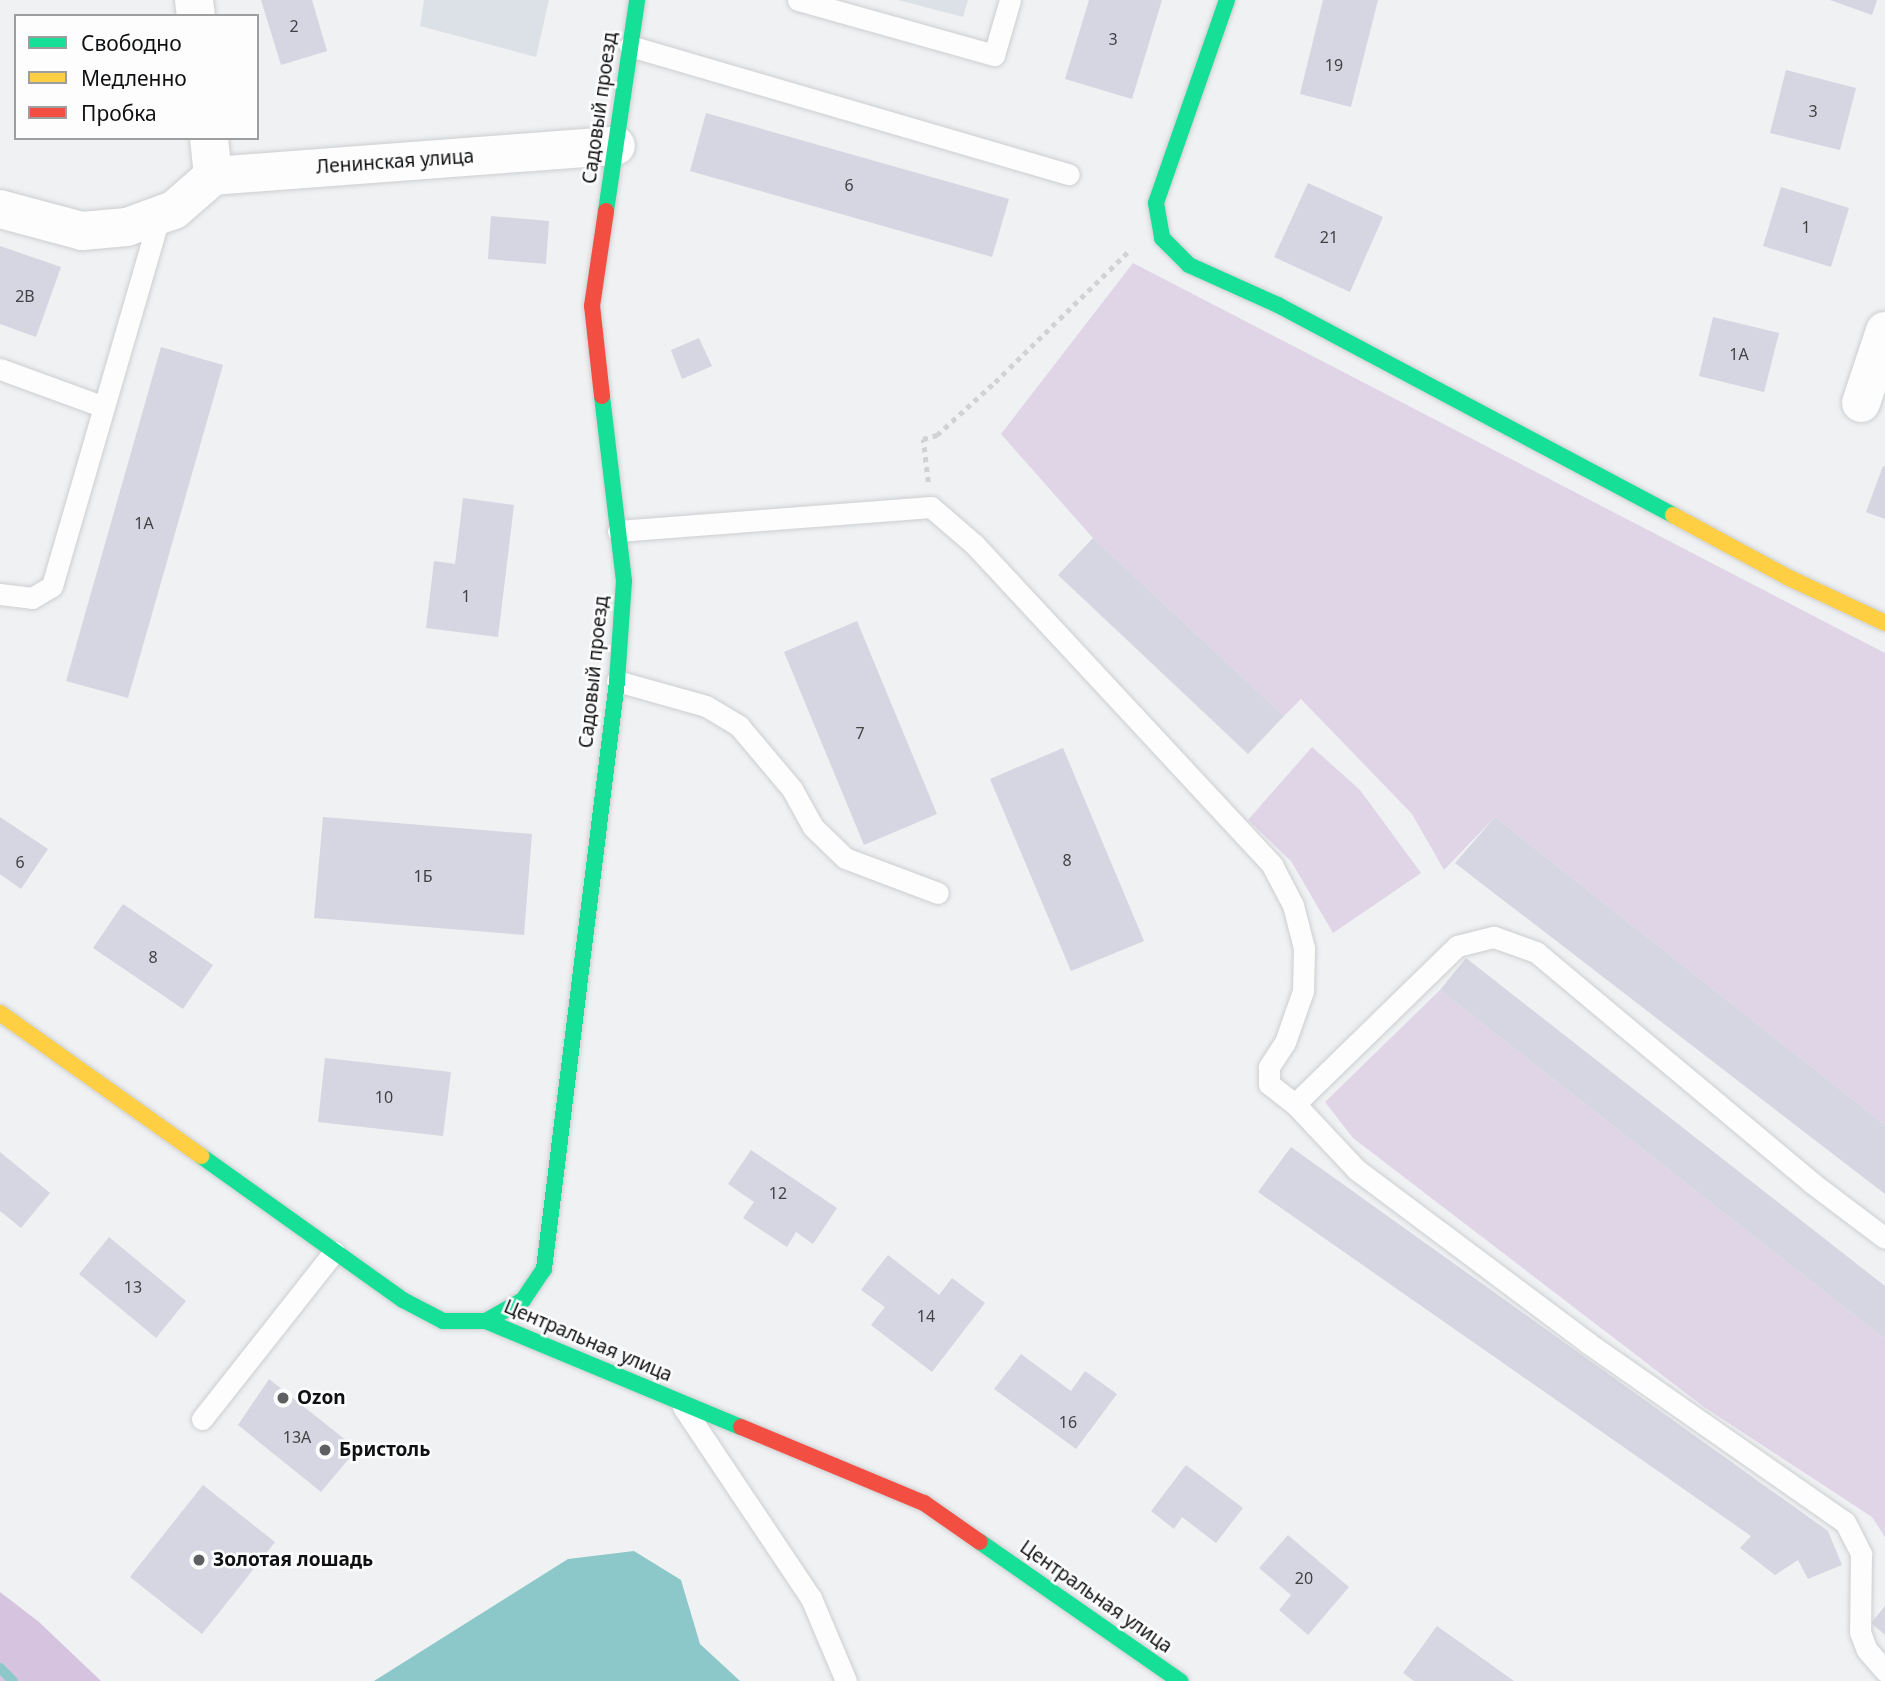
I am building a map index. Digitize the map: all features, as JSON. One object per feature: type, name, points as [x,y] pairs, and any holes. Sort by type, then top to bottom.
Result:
[{"type":"street","name":"Садовый проезд","points":[[486,1321],[523,1300],[544,1269],[617,681],[624,581],[592,306],[637,0]]},
{"type":"street","points":[[1227,0],[1162,177],[1156,202],[1162,237],[1189,265],[1279,305],[1521,430],[1789,578],[1885,623]]},
{"type":"street","points":[[0,209],[82,231],[127,227],[174,210],[212,176],[209,140]]},
{"type":"street","name":"Ленинская улица","points":[[212,176],[615,146]]},
{"type":"street","points":[[1861,403],[1885,331]]},
{"type":"street","name":"Центральная улица","points":[[0,1013],[403,1300],[443,1321],[486,1321],[924,1503],[1180,1681]]},
{"type":"lane","points":[[799,0],[994,55],[1010,0]]},
{"type":"lane","points":[[630,46],[1069,174]]},
{"type":"lane","points":[[0,594],[32,598],[52,586],[101,406],[160,215]]},
{"type":"lane","points":[[0,369],[101,406]]},
{"type":"lane","points":[[618,531],[931,507],[975,545],[1272,865],[1293,905],[1304,948],[1303,991],[1285,1042],[1269,1067],[1269,1084],[1295,1104],[1357,1170],[1588,1343],[1845,1522],[1861,1553],[1860,1632],[1867,1650],[1885,1671]]},
{"type":"lane","points":[[617,681],[706,706],[739,726],[792,789],[813,827],[845,858],[938,893]]},
{"type":"lane","points":[[1295,1104],[1457,946],[1494,937],[1536,952],[1812,1183],[1885,1238]]},
{"type":"lane","points":[[202,1419],[334,1252]]},
{"type":"lane","points":[[679,1401],[811,1598],[846,1681]]},
{"type":"path","points":[[931,507],[923,439],[937,435],[995,383],[1159,219]]},
{"type":"shaded area","points":[[424,0],[549,0],[536,57],[420,26]]},
{"type":"shaded area","points":[[898,0],[968,0],[963,17]]},
{"type":"shaded area","points":[[1133,263],[1885,653],[1885,1125],[1495,817],[1444,870],[1412,814],[1301,699],[1284,716],[1093,538],[1001,434]]},
{"type":"shaded area","points":[[1312,747],[1360,790],[1421,873],[1333,933],[1291,861],[1248,820]]},
{"type":"shaded area","points":[[1440,990],[1885,1339],[1885,1537],[1872,1517],[1704,1407],[1353,1138],[1325,1102]]},
{"type":"shaded area","points":[[0,1592],[39,1622],[101,1681],[0,1681]]},
{"type":"water","points":[[634,1551],[681,1580],[700,1644],[740,1681],[374,1681],[568,1559]]},
{"type":"building","points":[[261,0],[312,0],[327,51],[281,65]]},
{"type":"building","points":[[1089,0],[1162,0],[1132,99],[1065,79]]},
{"type":"building","points":[[1323,0],[1378,0],[1351,107],[1300,94]]},
{"type":"building","points":[[1830,0],[1877,0],[1872,15]]},
{"type":"building","points":[[1786,70],[1856,88],[1840,150],[1770,133]]},
{"type":"building","points":[[706,113],[1009,199],[992,257],[690,171]]},
{"type":"building","points":[[1308,183],[1383,217],[1350,292],[1274,257]]},
{"type":"building","points":[[1781,187],[1849,208],[1831,267],[1763,246]]},
{"type":"building","points":[[491,216],[549,221],[546,264],[488,259]]},
{"type":"building","points":[[0,246],[61,267],[36,337],[0,324]]},
{"type":"building","points":[[1713,317],[1779,333],[1764,392],[1699,376]]},
{"type":"building","points":[[699,338],[712,366],[682,379],[671,350]]},
{"type":"building","points":[[161,347],[223,365],[128,698],[66,681]]},
{"type":"building","points":[[1883,466],[1885,467],[1885,519],[1866,512]]},
{"type":"building","points":[[463,498],[514,505],[498,637],[426,628],[434,561],[455,564]]},
{"type":"building","points":[[1093,538],[1284,716],[1248,754],[1058,575]]},
{"type":"building","points":[[857,621],[937,814],[864,845],[784,652]]},
{"type":"building","points":[[1063,748],[1144,941],[1071,971],[990,779]]},
{"type":"building","points":[[0,817],[48,849],[21,889],[0,874]]},
{"type":"building","points":[[323,817],[532,834],[524,935],[314,918]]},
{"type":"building","points":[[1495,817],[1885,1125],[1885,1194],[1455,863]]},
{"type":"building","points":[[123,904],[213,965],[183,1009],[93,948]]},
{"type":"building","points":[[1466,958],[1885,1286],[1885,1339],[1440,990]]},
{"type":"building","points":[[325,1058],[451,1072],[443,1136],[318,1122]]},
{"type":"building","points":[[1291,1147],[1828,1531],[1842,1565],[1808,1579],[1798,1560],[1775,1575],[1740,1548],[1751,1536],[1258,1192]]},
{"type":"building","points":[[751,1150],[837,1208],[813,1244],[796,1232],[787,1247],[743,1218],[754,1202],[728,1184]]},
{"type":"building","points":[[0,1152],[50,1193],[21,1228],[0,1211]]},
{"type":"building","points":[[109,1237],[186,1301],[156,1338],[79,1274]]},
{"type":"building","points":[[888,1255],[939,1295],[952,1278],[985,1303],[932,1372],[871,1325],[885,1307],[861,1290]]},
{"type":"building","points":[[1021,1354],[1071,1391],[1085,1371],[1117,1394],[1076,1449],[994,1389]]},
{"type":"building","points":[[269,1379],[357,1449],[321,1492],[238,1425]]},
{"type":"building","points":[[1186,1465],[1243,1508],[1216,1543],[1182,1517],[1174,1529],[1151,1511]]},
{"type":"building","points":[[203,1485],[275,1542],[202,1634],[130,1577]]},
{"type":"building","points":[[1288,1535],[1349,1587],[1308,1635],[1279,1610],[1291,1595],[1259,1568]]},
{"type":"building","points":[[1885,1606],[1885,1635],[1871,1623]]},
{"type":"building","points":[[1437,1626],[1514,1681],[1414,1681],[1403,1673]]},
{"type":"waterway","points":[[0,1668],[13,1681]]},
{"type":"traffic: fast","points":[[606,211],[637,0]]},
{"type":"traffic: fast","points":[[1227,0],[1156,203],[1162,238],[1189,265],[1278,305],[1673,515]]},
{"type":"traffic: fast","points":[[486,1321],[523,1300],[544,1269],[617,681],[624,581],[602,396]]},
{"type":"traffic: fast","points":[[201,1156],[403,1300],[443,1321],[486,1321],[741,1427]]},
{"type":"traffic: fast","points":[[980,1542],[1180,1681]]},
{"type":"traffic: slow","points":[[1673,515],[1789,578],[1885,623]]},
{"type":"traffic: slow","points":[[0,1013],[201,1156]]},
{"type":"traffic: jam","points":[[602,396],[592,306],[606,211]]},
{"type":"traffic: jam","points":[[741,1427],[924,1503],[980,1542]]},
{"type":"place","name":"Ozon","points":[[283,1398]]},
{"type":"place","name":"Бристоль","points":[[325,1450]]},
{"type":"place","name":"Золотая лошадь","points":[[199,1560]]}]
